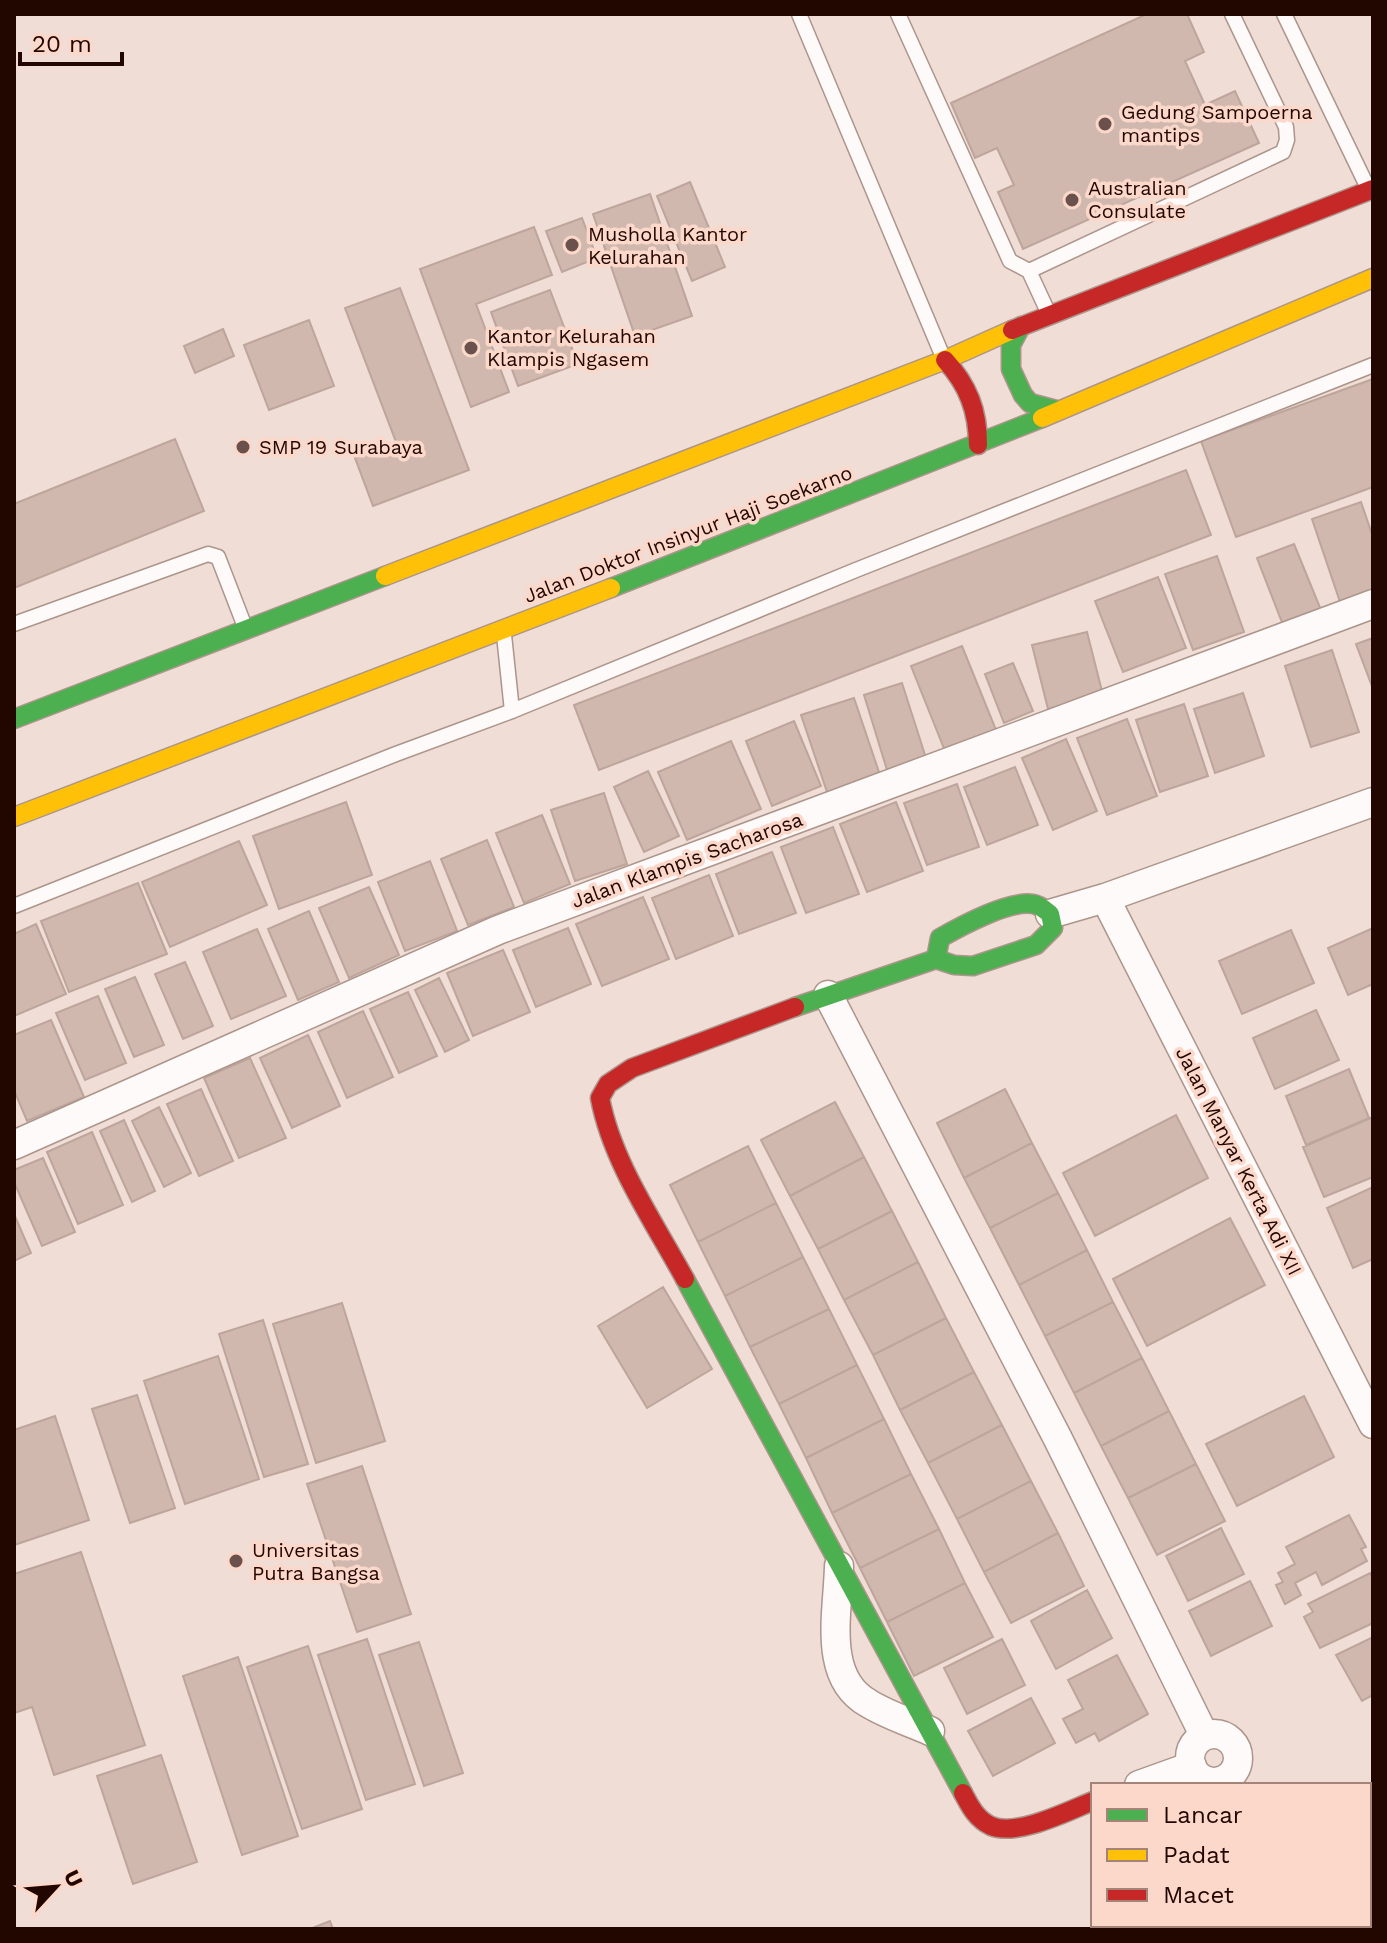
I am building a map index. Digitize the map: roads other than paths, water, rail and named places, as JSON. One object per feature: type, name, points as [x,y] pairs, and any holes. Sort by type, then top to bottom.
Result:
[{"type":"main road","points":[[14,719],[945,360],[1021,326],[1371,190]]},
{"type":"main road","name":"Jalan Doktor Insinyur Haji Soekarno","points":[[14,817],[978,445],[1373,278]]},
{"type":"main road","points":[[1021,326],[1011,345],[1011,369],[1030,403],[1056,410]]},
{"type":"main road","points":[[945,360],[972,399],[978,422],[978,445]]},
{"type":"main road","points":[[936,959],[940,938],[957,928],[1023,905],[1035,904],[1050,914],[1053,928],[1036,945],[973,966],[954,965],[936,959],[828,995],[632,1068],[608,1084],[600,1098],[605,1124],[634,1185],[973,1812],[996,1828],[1009,1828],[1091,1802]]},
{"type":"street","name":"Jalan Klampis Sacharosa","points":[[14,1145],[498,930],[1373,604]]},
{"type":"street","points":[[1050,914],[1105,898],[1373,802]]},
{"type":"street","name":"Jalan Manyar Kerta Adi XII","points":[[1105,898],[1373,1424]]},
{"type":"street","points":[[828,995],[1058,1439],[1204,1735]]},
{"type":"street","points":[[839,1562],[836,1661],[843,1681],[865,1702],[930,1731]]},
{"type":"street","points":[[1218,1734],[1231,1740],[1238,1753],[1237,1767],[1227,1778],[1214,1782],[1201,1778],[1192,1766],[1191,1748],[1204,1735],[1218,1734]]},
{"type":"street","points":[[1145,1783],[1192,1766]]},
{"type":"lane","points":[[799,14],[945,360]]},
{"type":"lane","points":[[898,14],[1010,261],[1029,271],[1050,316]]},
{"type":"lane","points":[[1029,271],[1283,152],[1287,140],[1286,127],[1232,14]]},
{"type":"lane","points":[[1284,14],[1371,190]]},
{"type":"lane","points":[[14,906],[512,711],[856,570],[1373,365]]},
{"type":"lane","points":[[14,624],[208,554],[218,557],[226,571],[247,630]]},
{"type":"lane","points":[[503,630],[512,711]]},
{"type":"place","name":"Gedung Sampoerna mantips","points":[[1105,124]]},
{"type":"place","name":"Australian Consulate","points":[[1072,200]]},
{"type":"place","name":"Musholla Kantor Kelurahan","points":[[572,245]]},
{"type":"place","name":"Kantor Kelurahan Klampis Ngasem","points":[[471,348]]},
{"type":"place","name":"SMP 19 Surabaya","points":[[243,447]]},
{"type":"place","name":"Universitas Putra Bangsa","points":[[236,1561]]}]
